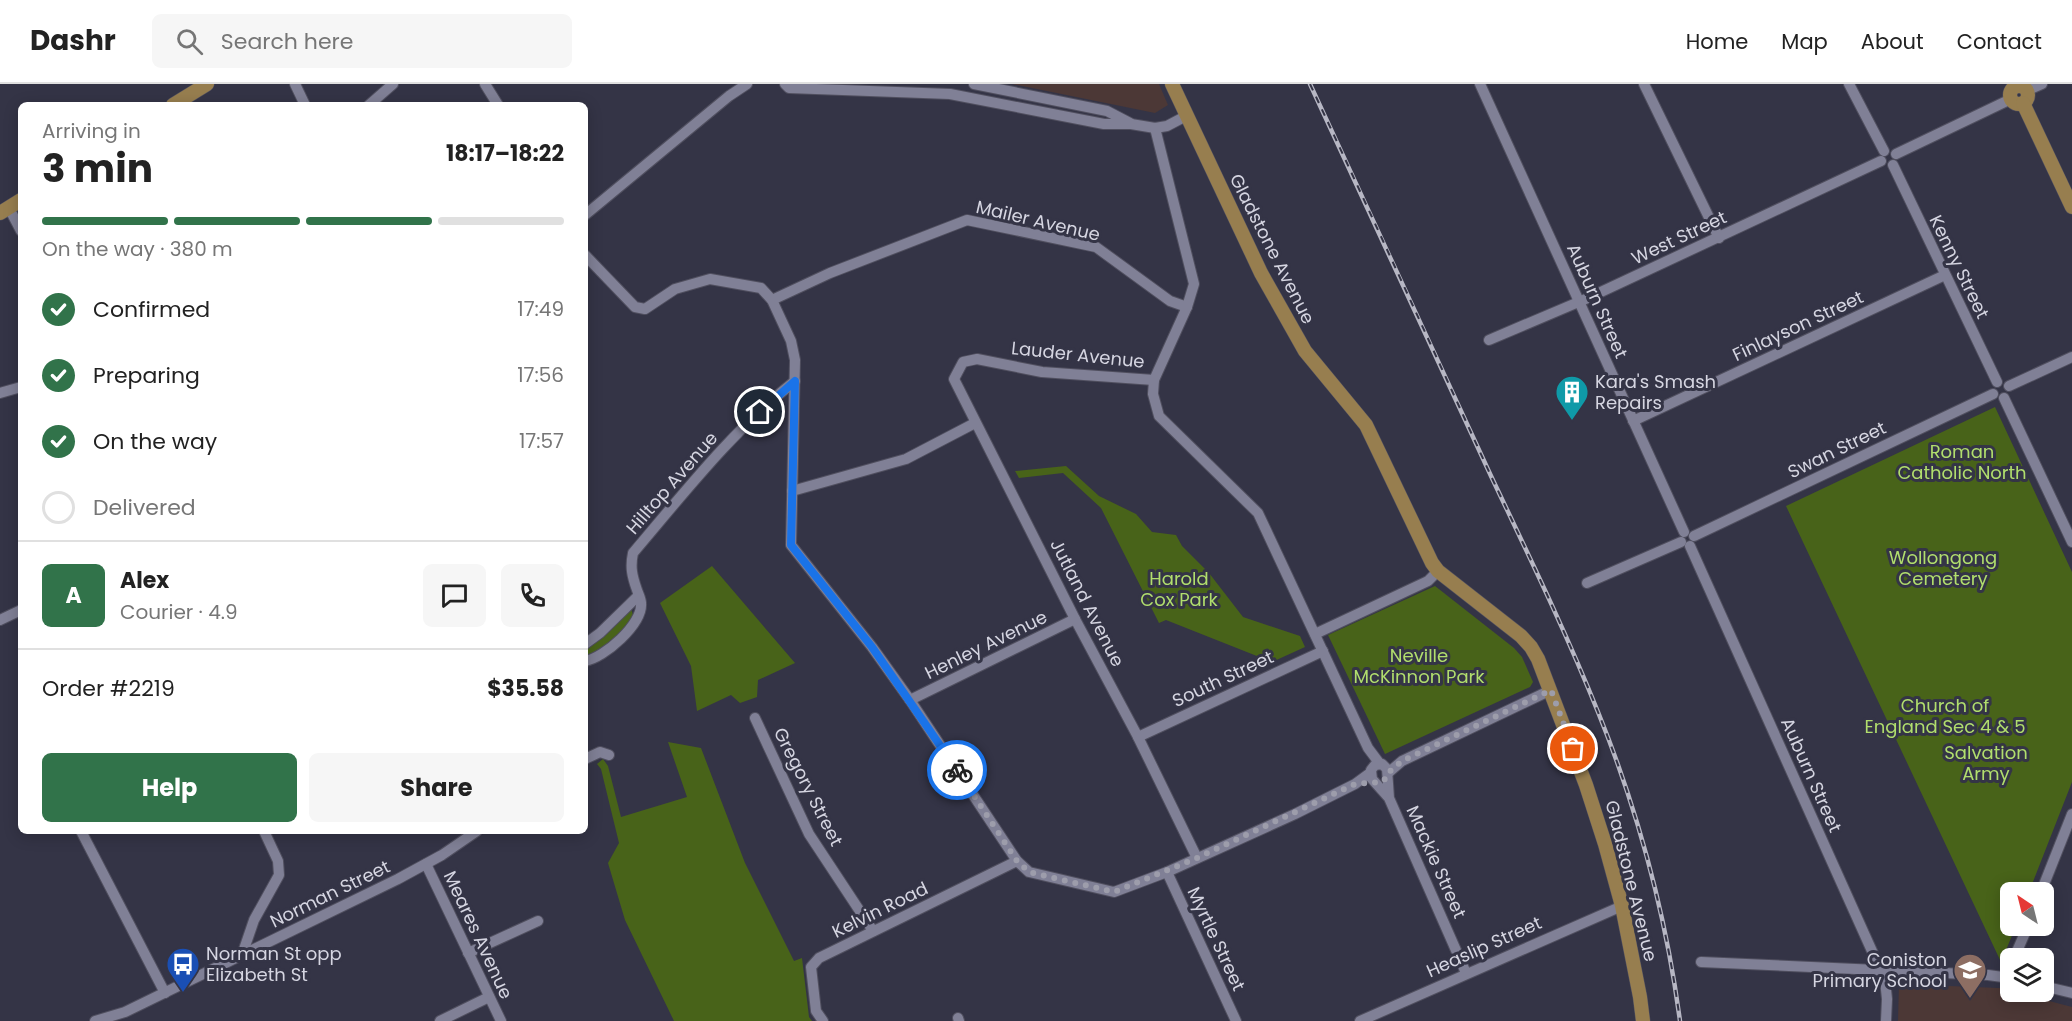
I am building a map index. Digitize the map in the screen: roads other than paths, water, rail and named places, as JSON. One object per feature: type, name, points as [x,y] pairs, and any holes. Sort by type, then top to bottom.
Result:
[{"type":"main road","points":[[180,102],[207,84]]},
{"type":"main road","name":"Gladstone Avenue","points":[[1172,84],[1261,273],[1305,351],[1366,425],[1426,553],[1438,571],[1526,641],[1535,653],[1593,803],[1622,906],[1643,1021]]},
{"type":"main road","points":[[2017,93],[2072,207]]},
{"type":"street","points":[[295,84],[303,102]]},
{"type":"street","points":[[372,102],[393,84]]},
{"type":"street","points":[[485,84],[496,102]]},
{"type":"street","points":[[588,213],[729,96],[747,84]]},
{"type":"street","points":[[785,84],[789,88],[831,91],[950,94],[1104,124],[1131,124],[1155,128],[1167,126],[1186,116]]},
{"type":"street","points":[[974,84],[1107,111],[1131,124]]},
{"type":"street","name":"Auburn Street","points":[[1480,84],[1880,971],[1887,988],[1886,1021]]},
{"type":"street","points":[[1644,84],[1719,238]]},
{"type":"street","points":[[1848,84],[1888,166],[1895,159],[2017,93],[2042,84]]},
{"type":"street","points":[[1155,128],[1194,284],[1187,307],[1154,380],[1153,394],[1159,416],[1258,513],[1379,773]]},
{"type":"street","name":"West Street","points":[[1489,340],[1719,238],[1883,156]]},
{"type":"street","name":"Kenny Street","points":[[1895,159],[1945,275],[1997,382]]},
{"type":"street","points":[[10,207],[18,224]]},
{"type":"street","name":"Mailer Avenue","points":[[772,300],[830,273],[968,220],[1096,248],[1170,301],[1187,307]]},
{"type":"street","points":[[588,258],[634,307],[645,309],[675,289],[710,279],[761,288],[772,300],[791,341],[795,360],[791,545],[872,647],[1017,861],[1029,872],[1114,892],[1167,872],[1551,690]]},
{"type":"street","name":"Finlayson Street","points":[[1633,422],[1945,275]]},
{"type":"street","points":[[2009,386],[2072,357]]},
{"type":"street","name":"Lauder Avenue","points":[[963,362],[977,359],[1042,372],[1154,380]]},
{"type":"street","name":"Jutland Avenue","points":[[963,362],[954,378],[975,423],[1138,737],[1197,858]]},
{"type":"street","name":"Hilltop Avenue","points":[[588,660],[615,644],[634,624],[641,604],[630,569],[633,553],[712,459],[795,381]]},
{"type":"street","points":[[2009,386],[2002,381],[1997,382],[1993,387],[2072,542]]},
{"type":"street","points":[[1999,396],[2008,394],[2009,386]]},
{"type":"street","points":[[0,393],[18,388]]},
{"type":"street","name":"Swan Street","points":[[1587,583],[1999,396]]},
{"type":"street","points":[[792,491],[906,459],[975,423]]},
{"type":"street","points":[[1315,634],[1428,581],[1438,571]]},
{"type":"street","points":[[588,642],[638,596]]},
{"type":"street","points":[[0,620],[18,611]]},
{"type":"street","name":"Henley Avenue","points":[[910,700],[1075,619]]},
{"type":"street","name":"South Street","points":[[1138,737],[1323,651]]},
{"type":"street","name":"Gregory Street","points":[[756,718],[809,834],[873,931]]},
{"type":"street","points":[[588,758],[600,752],[609,755]]},
{"type":"street","name":"Mackie Street","points":[[1379,773],[1466,973]]},
{"type":"street","points":[[2045,882],[2072,813]]},
{"type":"street","points":[[83,834],[165,993]]},
{"type":"street","points":[[242,955],[254,921],[279,875],[280,868],[265,834]]},
{"type":"street","name":"Norman Street","points":[[95,1021],[119,1014],[274,940],[426,864],[472,834]]},
{"type":"street","name":"Kelvin Road","points":[[823,1021],[816,1011],[811,967],[819,958],[1017,861]]},
{"type":"street","name":"Meares Avenue","points":[[426,864],[501,1021]]},
{"type":"street","name":"Myrtle Street","points":[[1167,872],[1236,1021]]},
{"type":"street","name":"Heaslip Street","points":[[1360,1021],[1622,906]]},
{"type":"street","points":[[468,953],[538,921]]},
{"type":"street","points":[[1701,962],[2000,975]]},
{"type":"street","points":[[2054,989],[2072,993]]},
{"type":"street","points":[[441,1021],[489,997]]},
{"type":"railway","points":[[1310,84],[1546,593],[1598,712],[1626,787],[1649,864],[1667,942],[1680,1021]]},
{"type":"place","name":"Kara's Smash Repairs","points":[[1572,421]]},
{"type":"place","name":"Norman St opp Elizabeth St","points":[[183,993]]},
{"type":"place","name":"Coniston Primary School","points":[[1970,999]]},
{"type":"park label","name":"Roman Catholic North","points":[[1962,462]]},
{"type":"park label","name":"Wollongong Cemetery","points":[[1943,568]]},
{"type":"park label","name":"Harold Cox Park","points":[[1179,589]]},
{"type":"park label","name":"Neville McKinnon Park","points":[[1419,666]]},
{"type":"park label","name":"Church of England Sec 4 & 5","points":[[1945,716]]},
{"type":"park label","name":"Salvation Army","points":[[1986,763]]}]
